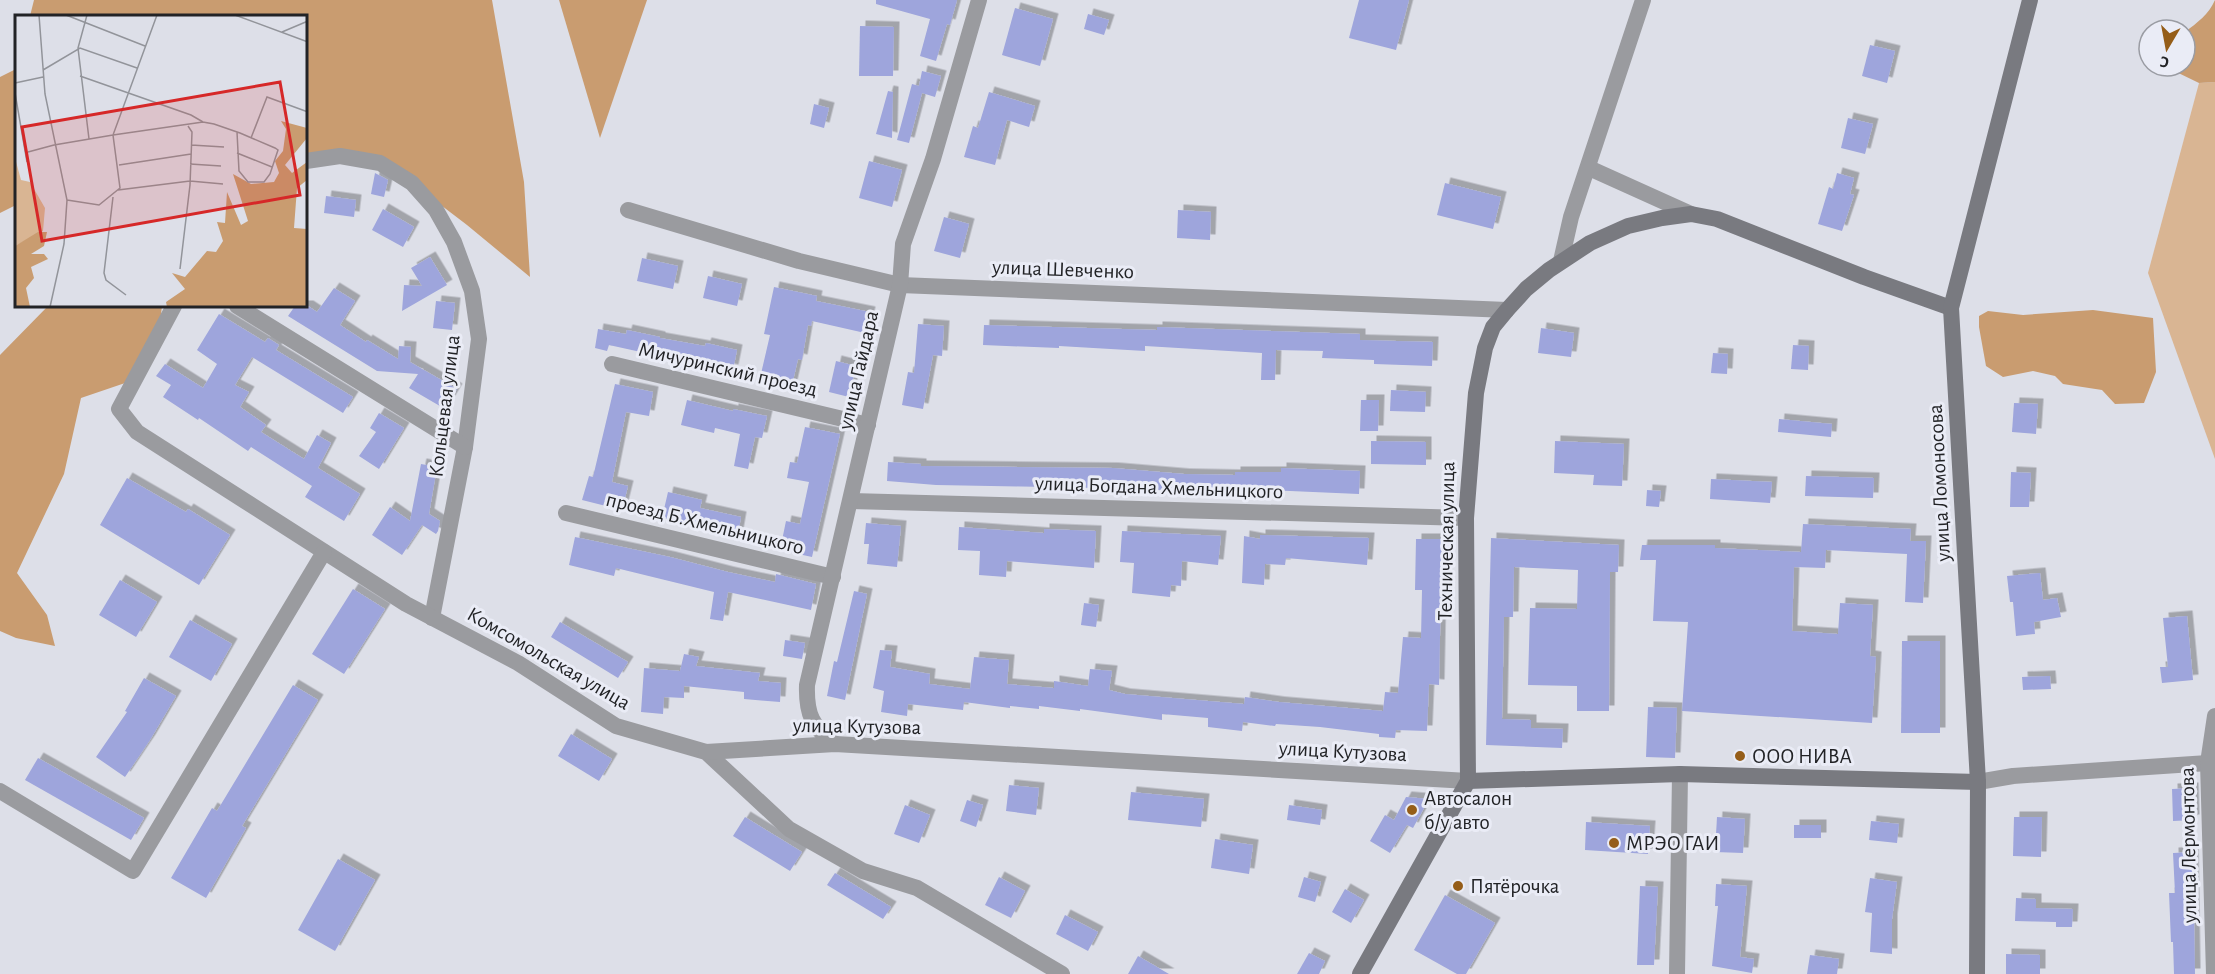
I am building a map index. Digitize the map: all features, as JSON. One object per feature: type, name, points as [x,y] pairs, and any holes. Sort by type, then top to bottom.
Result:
[{"type":"main road","name":"улица Ломоносова","points":[[1977,974],[1978,782],[1952,308],[2030,0]]},
{"type":"main road","points":[[1691,214],[1717,219],[1864,277],[1952,308]]},
{"type":"main road","name":"Техническая улица","points":[[1468,781],[1466,518],[1476,393],[1483,358],[1493,327],[1526,289],[1561,261],[1590,243],[1628,226],[1691,214]]},
{"type":"main road","name":"улица Кутузова","points":[[1468,781],[1680,774],[1978,782]]},
{"type":"main road","points":[[1360,974],[1468,781]]},
{"type":"street","name":"улица Гайдара","points":[[835,744],[819,732],[806,702],[807,685],[900,285],[903,244],[933,159],[979,0]]},
{"type":"street","points":[[1561,261],[1571,217],[1643,0]]},
{"type":"street","name":"Кольцевая улица","points":[[308,160],[340,156],[380,163],[412,183],[436,210],[454,242],[472,291],[479,339],[465,447],[432,618]]},
{"type":"street","points":[[1589,168],[1691,214]]},
{"type":"street","name":"улица Шевченко","points":[[628,210],[800,261],[900,285],[1507,310]]},
{"type":"street","name":"Комсомольская улица","points":[[173,308],[119,409],[137,432],[406,604],[518,663],[616,726],[706,752],[789,828],[863,871],[917,888],[1062,974]]},
{"type":"street","points":[[240,308],[465,447]]},
{"type":"street","name":"Мичуринский проезд","points":[[612,364],[868,425]]},
{"type":"street","name":"улица Богдана Хмельницкого","points":[[851,501],[1466,518]]},
{"type":"street","name":"проезд Б.Хмельницкого","points":[[566,513],[833,577]]},
{"type":"street","points":[[0,791],[134,871],[324,552]]},
{"type":"street","name":"улица Лермонтова","points":[[2214,974],[2208,763],[2215,716]]},
{"type":"street","name":"улица Кутузова","points":[[706,752],[835,744],[1468,781]]},
{"type":"street","points":[[1978,782],[2013,776],[2208,763]]},
{"type":"street","points":[[1677,974],[1680,774]]},
{"type":"shaded area","points":[[34,0],[492,0],[524,182],[530,277],[391,167],[308,161],[308,15],[30,15]]},
{"type":"shaded area","points":[[559,0],[647,0],[600,138]]},
{"type":"shaded area","points":[[2215,0],[2215,82],[2199,83],[2189,78],[2197,78],[2197,23]]},
{"type":"shaded area","points":[[15,70],[15,206],[0,213],[0,77]]},
{"type":"shaded area","points":[[2215,82],[2215,459],[2148,273],[2199,83]]},
{"type":"shaded area","points":[[46,308],[162,308],[160,322],[128,382],[81,398],[64,474],[17,573],[47,615],[55,646],[16,638],[0,631],[0,355]]},
{"type":"shaded area","points":[[2093,310],[2153,318],[2156,372],[2144,403],[2115,404],[2102,390],[2063,384],[2055,376],[2033,371],[2003,377],[1986,366],[1979,316],[1988,311],[2023,315]]},
{"type":"building","points":[[876,0],[957,0],[936,61],[920,56],[930,19],[876,4]]},
{"type":"building","points":[[1359,0],[1409,0],[1396,50],[1349,38]]},
{"type":"building","points":[[1015,8],[1053,19],[1040,66],[1002,55]]},
{"type":"building","points":[[1088,14],[1109,20],[1104,35],[1084,29]]},
{"type":"building","points":[[860,26],[894,27],[893,76],[859,76]]},
{"type":"building","points":[[1870,45],[1895,51],[1887,83],[1862,76]]},
{"type":"building","points":[[922,71],[941,76],[935,97],[922,93],[909,143],[897,140],[912,84],[919,86]]},
{"type":"building","points":[[888,91],[893,92],[892,138],[876,134]]},
{"type":"building","points":[[989,92],[1035,106],[1029,127],[1007,120],[995,165],[964,157],[973,126],[978,128]]},
{"type":"building","points":[[814,104],[829,108],[824,128],[810,124]]},
{"type":"building","points":[[1848,118],[1873,124],[1865,154],[1841,148]]},
{"type":"building","points":[[869,161],[902,170],[892,207],[859,198]]},
{"type":"building","points":[[375,173],[388,180],[384,197],[371,194]]},
{"type":"building","points":[[1837,173],[1854,178],[1850,194],[1854,195],[1842,231],[1818,224],[1829,187],[1833,189]]},
{"type":"building","points":[[1445,183],[1501,197],[1493,229],[1437,215]]},
{"type":"building","points":[[326,196],[356,200],[354,217],[324,213]]},
{"type":"building","points":[[383,209],[414,227],[403,247],[372,230]]},
{"type":"building","points":[[1178,210],[1211,212],[1210,240],[1177,238]]},
{"type":"building","points":[[944,217],[969,224],[960,258],[934,251]]},
{"type":"building","points":[[430,257],[447,285],[402,311],[404,285],[422,286],[411,268]]},
{"type":"building","points":[[642,258],[678,266],[673,289],[637,281]]},
{"type":"building","points":[[708,276],[742,284],[737,306],[703,298]]},
{"type":"building","points":[[774,287],[817,296],[816,301],[870,312],[865,333],[812,321],[811,326],[808,325],[802,360],[798,359],[792,385],[760,378],[770,335],[764,334]]},
{"type":"building","points":[[334,288],[355,301],[340,325],[398,359],[399,346],[411,347],[410,362],[457,389],[445,409],[409,388],[418,374],[377,371],[288,316],[294,308],[308,308],[308,306],[317,312]]},
{"type":"building","points":[[436,301],[455,303],[452,330],[433,328]]},
{"type":"building","points":[[219,314],[265,342],[268,338],[279,345],[276,350],[353,397],[343,413],[252,357],[235,385],[249,392],[240,407],[266,425],[261,432],[304,459],[317,435],[331,443],[318,468],[360,494],[344,521],[305,497],[312,486],[251,447],[248,451],[163,397],[171,385],[156,376],[165,364],[203,388],[217,364],[197,350]]},
{"type":"building","points":[[918,324],[944,326],[942,356],[933,355],[923,409],[902,405],[908,372],[914,373]]},
{"type":"building","points":[[984,325],[1157,330],[1157,327],[1360,334],[1360,340],[1433,342],[1432,366],[1374,364],[1374,360],[1322,358],[1323,351],[1276,350],[1275,380],[1261,380],[1262,353],[1145,346],[1145,351],[1059,346],[1059,348],[983,345]]},
{"type":"building","points":[[1541,328],[1574,333],[1571,357],[1538,353]]},
{"type":"building","points":[[598,329],[626,334],[627,330],[660,338],[705,346],[706,343],[737,350],[733,370],[690,361],[689,369],[675,367],[677,360],[609,345],[607,351],[595,348]]},
{"type":"building","points":[[1793,345],[1809,346],[1808,370],[1791,369]]},
{"type":"building","points":[[1713,353],[1728,354],[1727,374],[1711,373]]},
{"type":"building","points":[[836,361],[856,366],[849,397],[829,392]]},
{"type":"building","points":[[615,384],[653,392],[649,416],[626,412],[612,482],[628,486],[622,510],[582,500],[589,476],[593,477]]},
{"type":"building","points":[[1391,390],[1426,392],[1425,412],[1390,411]]},
{"type":"building","points":[[687,400],[767,416],[762,438],[755,437],[748,469],[734,466],[740,434],[715,428],[714,433],[681,425]]},
{"type":"building","points":[[1361,400],[1379,400],[1378,431],[1360,431]]},
{"type":"building","points":[[2014,403],[2038,404],[2036,434],[2012,432]]},
{"type":"building","points":[[379,413],[404,428],[379,469],[359,456],[376,432],[370,428]]},
{"type":"building","points":[[1779,419],[1832,424],[1831,437],[1778,432]]},
{"type":"building","points":[[805,427],[840,434],[812,557],[780,550],[786,521],[800,524],[809,482],[787,478],[790,462],[797,463]]},
{"type":"building","points":[[1371,441],[1426,442],[1426,465],[1371,464]]},
{"type":"building","points":[[1555,441],[1624,444],[1622,486],[1593,485],[1594,475],[1554,473]]},
{"type":"building","points":[[888,462],[921,464],[921,466],[1113,468],[1184,474],[1235,475],[1235,472],[1281,472],[1281,468],[1360,471],[1359,494],[1267,490],[1225,490],[1225,492],[936,485],[887,481]]},
{"type":"building","points":[[421,464],[437,467],[429,514],[440,521],[438,531],[436,534],[422,525],[402,555],[372,535],[390,507],[410,521]]},
{"type":"building","points":[[2011,472],[2031,473],[2029,507],[2010,507]]},
{"type":"building","points":[[1806,476],[1874,478],[1873,498],[1805,496]]},
{"type":"building","points":[[127,478],[186,512],[188,509],[230,535],[199,585],[100,525]]},
{"type":"building","points":[[1711,479],[1772,482],[1770,503],[1710,499]]},
{"type":"building","points":[[1647,490],[1661,491],[1659,507],[1646,506]]},
{"type":"building","points":[[668,492],[702,500],[700,508],[741,517],[738,534],[662,518]]},
{"type":"building","points":[[866,523],[901,526],[897,567],[867,564],[869,544],[864,544]]},
{"type":"building","points":[[1803,524],[1911,529],[1910,541],[1926,541],[1923,603],[1905,602],[1907,554],[1826,550],[1825,568],[1794,567],[1792,631],[1838,634],[1840,603],[1873,605],[1870,656],[1876,657],[1872,723],[1682,711],[1688,622],[1653,621],[1656,560],[1640,560],[1642,545],[1715,545],[1715,548],[1801,552]]},
{"type":"building","points":[[959,527],[1044,533],[1044,529],[1096,531],[1094,568],[1007,561],[1006,577],[979,575],[980,551],[958,550]]},
{"type":"building","points":[[1122,531],[1221,536],[1218,565],[1182,561],[1181,586],[1171,585],[1170,597],[1132,593],[1134,563],[1120,562]]},
{"type":"building","points":[[1260,535],[1369,538],[1367,565],[1286,558],[1285,565],[1265,564],[1264,585],[1242,583],[1244,536],[1260,539]]},
{"type":"building","points":[[575,537],[775,582],[776,574],[816,584],[811,610],[728,592],[723,621],[710,619],[714,592],[616,568],[614,576],[569,565]]},
{"type":"building","points":[[1491,538],[1619,545],[1618,572],[1610,572],[1609,711],[1577,711],[1577,686],[1528,685],[1530,608],[1577,609],[1578,570],[1514,567],[1513,617],[1504,617],[1502,719],[1531,720],[1531,728],[1563,729],[1562,748],[1486,745]]},
{"type":"building","points":[[1416,539],[1442,539],[1439,685],[1429,684],[1427,731],[1396,730],[1395,738],[1320,727],[1276,724],[1275,726],[1243,722],[1242,731],[1208,727],[1208,718],[1162,714],[1162,720],[1080,709],[1080,711],[1039,706],[1039,709],[1010,706],[1010,708],[964,702],[963,710],[908,704],[907,716],[881,712],[884,691],[873,688],[880,650],[892,651],[890,667],[930,674],[929,684],[970,689],[974,657],[1009,660],[1007,684],[1054,688],[1054,681],[1088,686],[1090,669],[1112,671],[1109,690],[1125,694],[1244,704],[1245,697],[1383,711],[1385,692],[1398,693],[1403,637],[1421,638],[1422,590],[1415,590]]},
{"type":"building","points":[[2040,573],[2043,600],[2057,598],[2061,617],[2034,622],[2035,634],[2016,636],[2013,602],[2010,602],[2007,576]]},
{"type":"building","points":[[120,580],[157,602],[136,637],[99,615]]},
{"type":"building","points":[[353,589],[385,609],[344,674],[312,654]]},
{"type":"building","points":[[854,591],[867,594],[845,700],[827,696],[834,661],[837,662]]},
{"type":"building","points":[[1084,603],[1099,605],[1096,627],[1081,625]]},
{"type":"building","points":[[2187,616],[2193,680],[2162,683],[2160,667],[2168,667],[2163,618]]},
{"type":"building","points":[[190,620],[232,644],[211,681],[169,657]]},
{"type":"building","points":[[560,622],[628,662],[618,678],[551,637]]},
{"type":"building","points":[[785,640],[805,643],[802,659],[783,656]]},
{"type":"building","points":[[1902,641],[1940,641],[1940,733],[1901,733]]},
{"type":"building","points":[[684,654],[699,657],[696,666],[760,673],[758,681],[781,683],[780,702],[744,699],[744,692],[684,686],[684,698],[664,697],[663,714],[641,712],[644,668],[680,671]]},
{"type":"building","points":[[2050,676],[2051,689],[2023,690],[2022,677]]},
{"type":"building","points":[[144,678],[176,696],[125,777],[96,757],[127,712],[125,711]]},
{"type":"building","points":[[293,685],[318,700],[242,826],[246,828],[206,898],[171,878],[212,808],[217,811]]},
{"type":"building","points":[[1648,707],[1677,708],[1675,758],[1646,757]]},
{"type":"building","points":[[571,734],[612,759],[599,781],[558,756]]},
{"type":"building","points":[[38,758],[144,818],[131,840],[25,780]]},
{"type":"building","points":[[1009,785],[1039,788],[1036,815],[1006,811]]},
{"type":"building","points":[[2193,788],[2194,820],[2173,821],[2172,789]]},
{"type":"building","points":[[1131,792],[1204,799],[1201,827],[1128,820]]},
{"type":"building","points":[[1406,797],[1429,799],[1413,828],[1407,825],[1390,853],[1370,841],[1385,815],[1394,820]]},
{"type":"building","points":[[967,800],[983,805],[976,827],[960,821]]},
{"type":"building","points":[[905,805],[930,815],[919,843],[894,834]]},
{"type":"building","points":[[1289,805],[1322,810],[1320,825],[1287,820]]},
{"type":"building","points":[[745,817],[802,852],[790,871],[733,836]]},
{"type":"building","points":[[1717,817],[1745,819],[1743,853],[1715,852]]},
{"type":"building","points":[[2014,817],[2042,817],[2041,857],[2013,856]]},
{"type":"building","points":[[1871,821],[1899,824],[1897,843],[1869,840]]},
{"type":"building","points":[[1586,822],[1650,826],[1648,854],[1585,850]]},
{"type":"building","points":[[1794,825],[1821,825],[1821,838],[1794,838]]},
{"type":"building","points":[[1215,839],[1253,845],[1249,874],[1211,868]]},
{"type":"building","points":[[2193,852],[2195,974],[2174,974],[2169,893],[2175,893],[2173,853]]},
{"type":"building","points":[[338,859],[375,880],[335,951],[298,930]]},
{"type":"building","points":[[835,873],[891,907],[883,919],[827,885]]},
{"type":"building","points":[[999,877],[1025,891],[1011,918],[985,905]]},
{"type":"building","points":[[1304,877],[1321,882],[1315,902],[1298,897]]},
{"type":"building","points":[[1870,878],[1897,882],[1892,919],[1892,954],[1870,952],[1872,913],[1865,912]]},
{"type":"building","points":[[1716,884],[1747,886],[1740,957],[1754,959],[1752,973],[1712,966],[1718,906],[1715,906]]},
{"type":"building","points":[[1640,886],[1658,887],[1654,965],[1637,965]]},
{"type":"building","points":[[1345,889],[1364,900],[1351,923],[1332,912]]},
{"type":"building","points":[[1445,895],[1495,923],[1466,974],[1457,974],[1414,950]]},
{"type":"building","points":[[2016,898],[2036,899],[2036,908],[2073,909],[2072,927],[2056,927],[2056,922],[2015,921]]},
{"type":"building","points":[[1065,915],[1098,932],[1088,951],[1056,934]]},
{"type":"building","points":[[1309,953],[1325,961],[1319,974],[1297,974]]},
{"type":"building","points":[[2006,954],[2040,955],[2040,974],[2006,974]]},
{"type":"building","points":[[1810,955],[1839,959],[1837,974],[1807,974]]},
{"type":"building","points":[[1138,956],[1169,974],[1128,974]]},
{"type":"place","name":"ООО НИВА","points":[[1740,756]]},
{"type":"place","name":"Автосалон б/у авто","points":[[1412,810]]},
{"type":"place","name":"МРЭО ГАИ","points":[[1614,843]]},
{"type":"place","name":"Пятёрочка","points":[[1458,886]]}]
